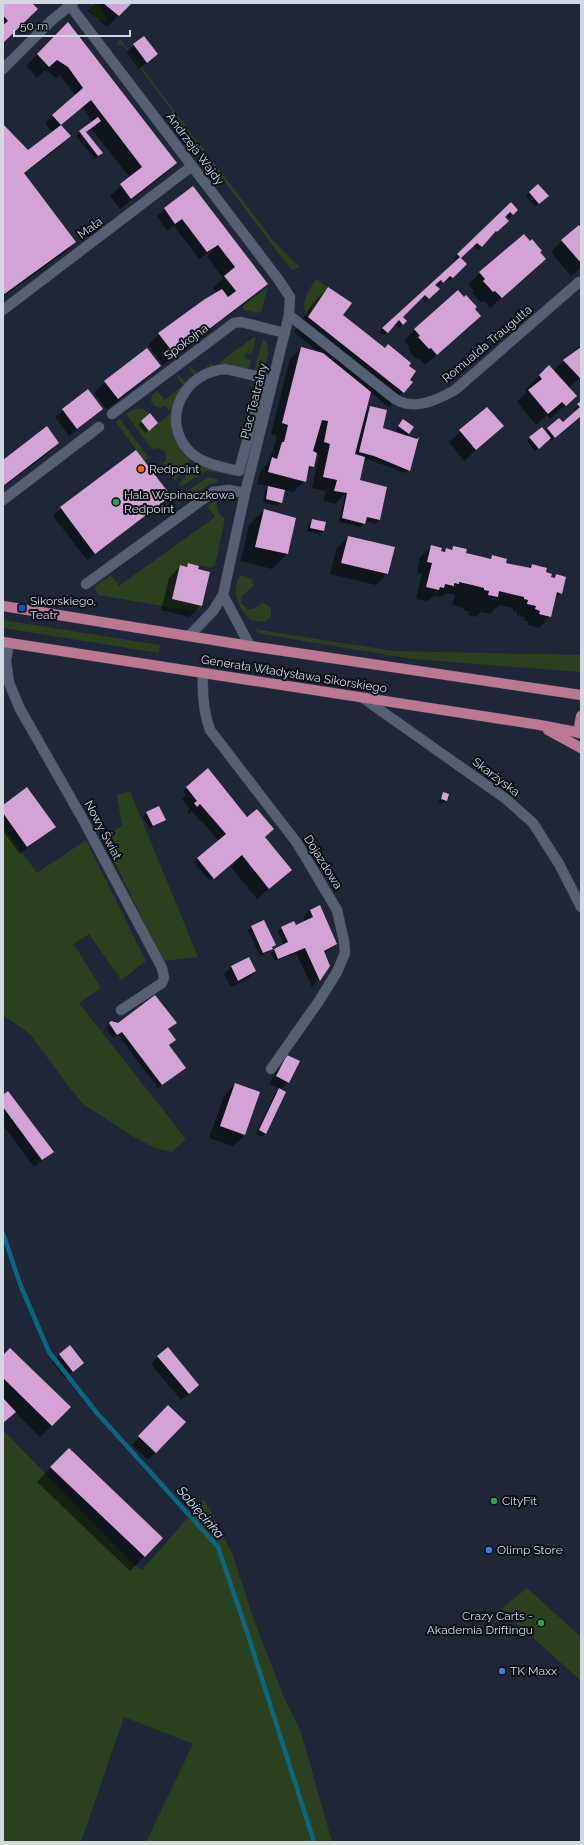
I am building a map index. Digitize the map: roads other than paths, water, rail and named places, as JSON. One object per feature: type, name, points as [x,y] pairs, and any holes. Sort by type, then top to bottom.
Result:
[{"type":"main road","name":"Generała Władysława Sikorskiego","points":[[3,606],[250,646],[558,690],[581,695]]},
{"type":"main road","name":"Generała Władysława Sikorskiego","points":[[6,643],[540,725],[579,733]]},
{"type":"main road","points":[[558,690],[581,687]]},
{"type":"main road","points":[[579,733],[581,716]]},
{"type":"main road","points":[[540,725],[581,748]]},
{"type":"street","points":[[3,69],[70,4]]},
{"type":"street","name":"Andrzeja Wajdy","points":[[70,4],[278,279],[290,297],[289,316]]},
{"type":"street","name":"Mała","points":[[3,310],[192,166]]},
{"type":"street","name":"Romualda Traugutta","points":[[289,316],[395,399],[401,403],[419,404],[439,400],[455,390],[579,282]]},
{"type":"street","name":"Plac Teatralny","points":[[189,636],[213,611],[223,595],[245,493],[289,316]]},
{"type":"street","name":"Spokojna","points":[[112,414],[234,323],[241,322],[285,333]]},
{"type":"street","points":[[230,370],[264,378],[240,471],[209,463],[198,458],[185,445],[178,431],[177,410],[182,394],[193,381],[211,371],[230,370]]},
{"type":"street","points":[[3,500],[99,427]]},
{"type":"street","points":[[86,584],[213,492],[229,490],[245,493]]},
{"type":"street","points":[[223,595],[250,646]]},
{"type":"street","name":"Nowy Świat","points":[[6,643],[6,662],[9,683],[20,709],[81,816],[162,968],[164,978],[162,984],[121,1010]]},
{"type":"street","name":"Dojazdowa","points":[[203,673],[202,692],[204,716],[210,730],[297,843],[337,910],[344,941],[345,954],[337,972],[319,1002],[271,1069]]},
{"type":"street","name":"Skarżyska","points":[[363,698],[506,799],[533,824],[559,864],[581,907]]},
{"type":"waterway","name":"Sobięcinka","points":[[3,1233],[20,1284],[49,1352],[97,1413],[218,1547],[247,1632],[314,1842]]},
{"type":"place","name":"Redpoint","points":[[141,469]]},
{"type":"place","name":"Hala Wspinaczkowa Redpoint","points":[[116,502]]},
{"type":"place","name":"Sikorskiego, Teatr","points":[[22,608]]},
{"type":"place","name":"CityFit","points":[[494,1501]]},
{"type":"place","name":"Olimp Store","points":[[489,1550]]},
{"type":"place","name":"Crazy Carts - Akademia Driftingu","points":[[541,1623]]},
{"type":"place","name":"TK Maxx","points":[[502,1671]]}]
